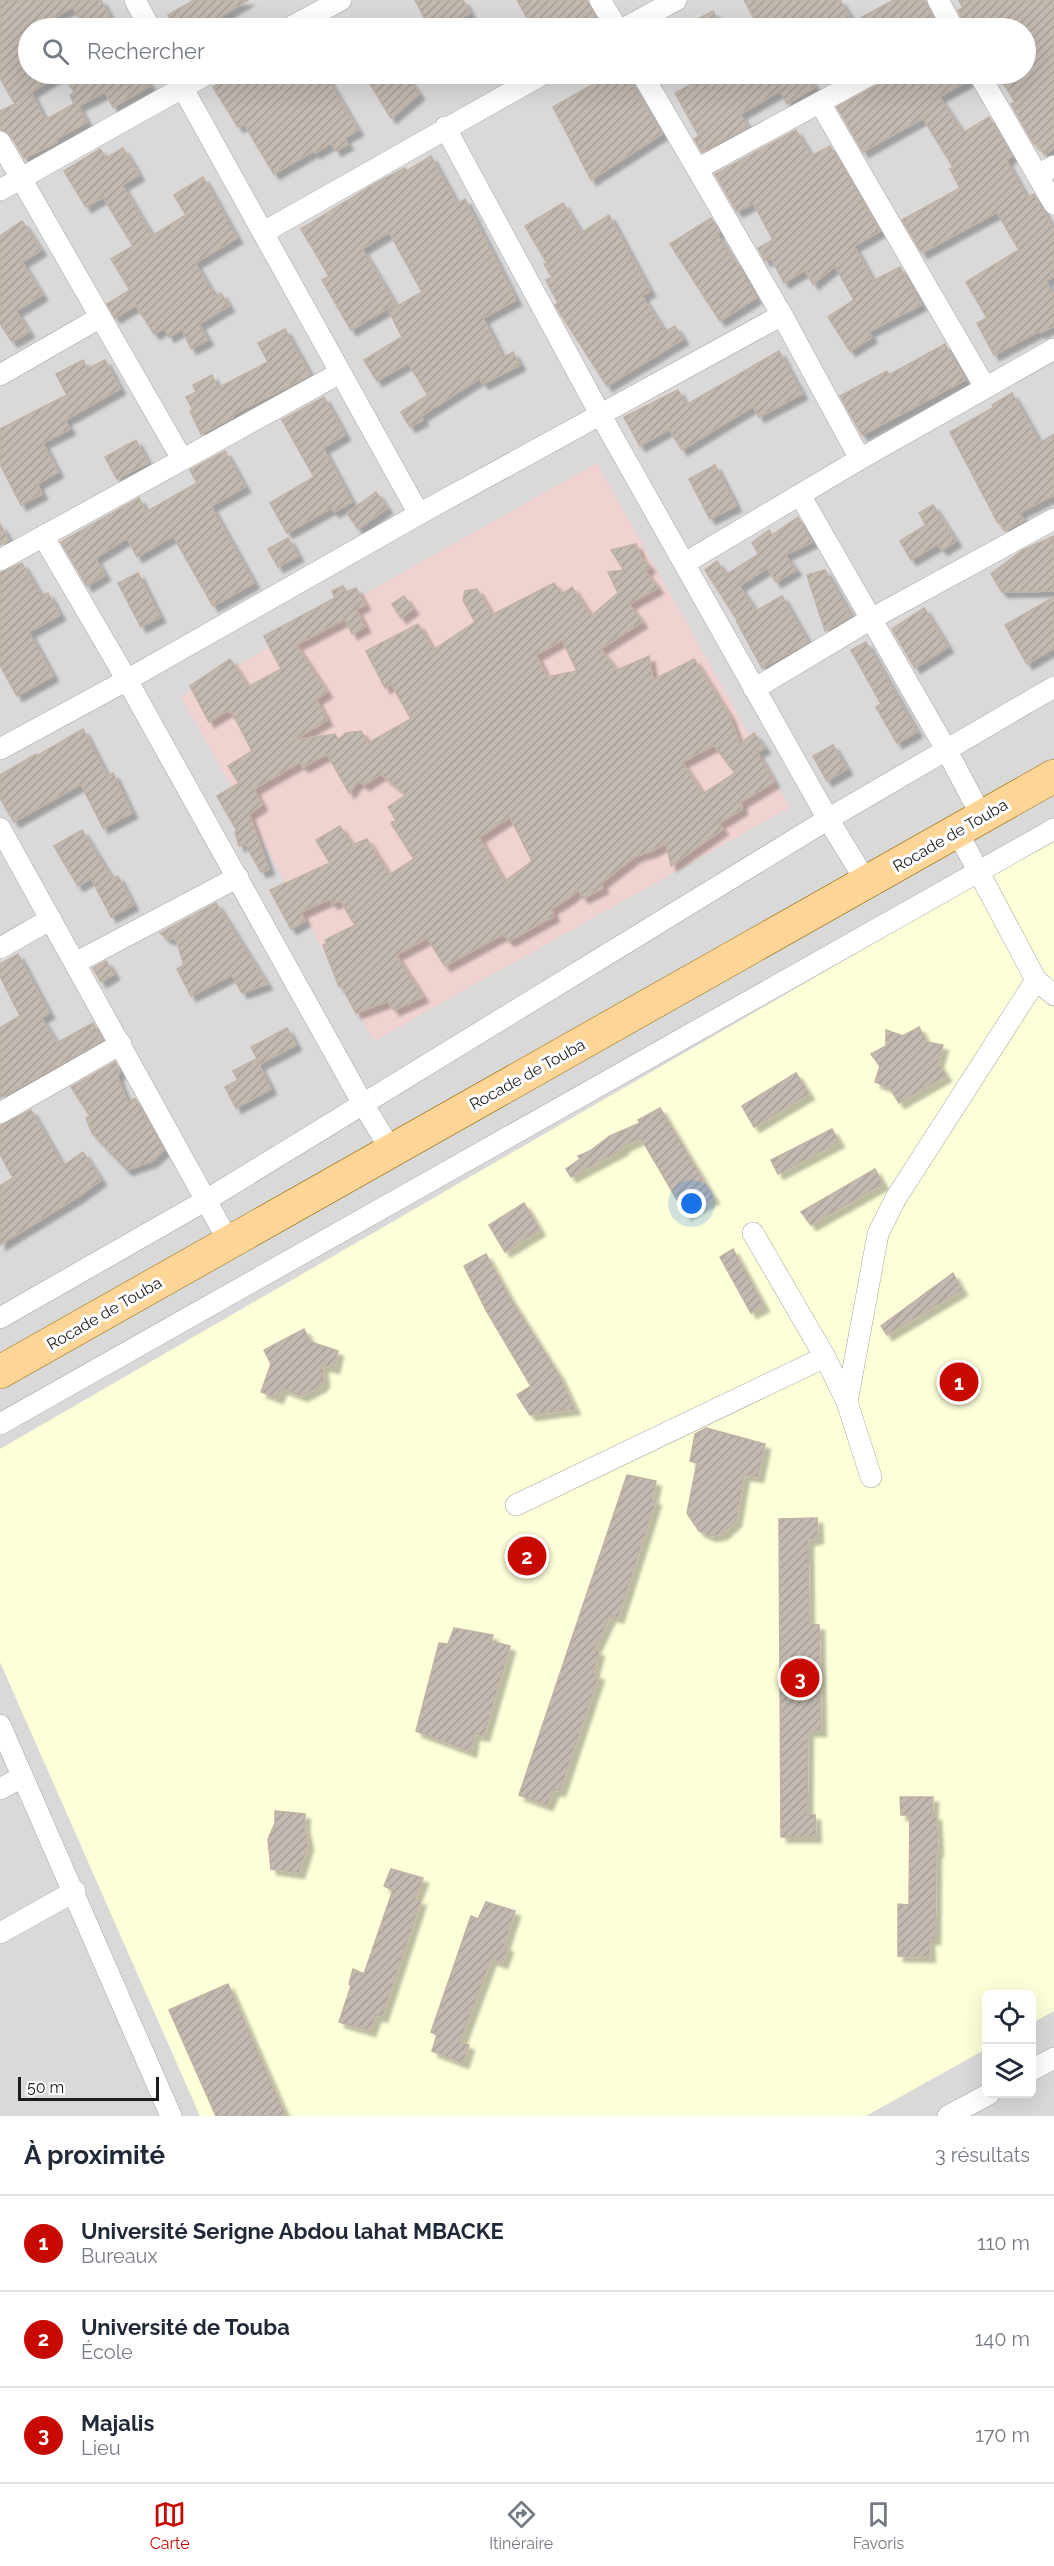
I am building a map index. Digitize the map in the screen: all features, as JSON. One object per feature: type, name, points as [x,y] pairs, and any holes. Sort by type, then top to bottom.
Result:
[{"type":"main road","name":"Rocade de Touba","points":[[0,1372],[1054,777]]},
{"type":"street","points":[[135,0],[145,18]]},
{"type":"street","points":[[308,18],[341,0]]},
{"type":"street","points":[[600,0],[611,18]]},
{"type":"street","points":[[643,18],[676,0]]},
{"type":"street","points":[[938,0],[947,18]]},
{"type":"street","points":[[0,190],[173,84]]},
{"type":"street","points":[[181,84],[419,514]]},
{"type":"street","points":[[264,232],[445,127],[525,84]]},
{"type":"street","points":[[648,84],[782,315],[860,459]]},
{"type":"street","points":[[697,169],[854,84]]},
{"type":"street","points":[[986,84],[1046,170],[1054,204]]},
{"type":"street","points":[[820,103],[985,387]]},
{"type":"street","points":[[445,127],[600,414],[828,819],[867,883]]},
{"type":"street","points":[[0,142],[182,459]]},
{"type":"street","points":[[0,749],[127,680],[419,514],[782,315]]},
{"type":"street","points":[[0,375],[99,318]]},
{"type":"street","points":[[685,563],[860,459],[1054,349]]},
{"type":"street","points":[[0,560],[340,373]]},
{"type":"street","points":[[800,495],[947,751],[970,824],[978,872],[1036,980],[1054,995]]},
{"type":"street","points":[[754,689],[872,620],[1054,519]]},
{"type":"street","points":[[43,536],[127,680],[363,1104],[391,1150]]},
{"type":"street","points":[[0,1318],[207,1199],[828,819],[1054,687]]},
{"type":"street","points":[[0,828],[229,1242]]},
{"type":"street","points":[[0,1424],[1054,829]]},
{"type":"street","points":[[75,963],[238,877]]},
{"type":"street","points":[[0,948],[51,919]]},
{"type":"street","points":[[846,1402],[878,1234],[896,1198],[1036,980]]},
{"type":"street","points":[[0,1113],[121,1044]]},
{"type":"street","points":[[753,1233],[825,1357],[846,1402],[871,1476]]},
{"type":"street","points":[[516,1505],[825,1357]]},
{"type":"street","points":[[0,1725],[171,2116]]},
{"type":"street","points":[[0,1789],[22,1777]]},
{"type":"street","points":[[0,1933],[75,1892]]},
{"type":"street","points":[[1036,2068],[1054,2058]]},
{"type":"street","points":[[948,2116],[982,2098]]},
{"type":"shaded area","points":[[0,0],[1054,0],[1054,2116],[0,2116]]},
{"type":"shaded area","points":[[597,463],[790,807],[374,1041],[181,697]]},
{"type":"shaded area","points":[[1054,839],[1054,2011],[1036,2021],[1036,1990],[982,1990],[982,2051],[866,2116],[200,2116],[0,1662],[0,1449]]},
{"type":"building","points":[[0,0],[101,0],[111,18],[79,18],[73,7],[53,18],[18,18],[18,84],[44,84],[31,92],[45,120],[74,104],[70,95],[75,92],[69,84],[149,84],[150,86],[113,107],[105,92],[78,106],[87,122],[56,139],[57,142],[24,158],[11,135],[0,129],[0,111],[15,104],[0,78]]},
{"type":"building","points":[[194,0],[248,0],[219,18],[170,18],[168,15]]},
{"type":"building","points":[[415,0],[463,0],[470,13],[461,18],[424,17]]},
{"type":"building","points":[[517,0],[587,0],[596,18],[527,18]]},
{"type":"building","points":[[744,0],[840,0],[851,18],[754,18]]},
{"type":"building","points":[[894,0],[925,0],[933,18],[860,18]]},
{"type":"building","points":[[959,0],[1054,0],[1054,148],[1044,154],[1037,143],[1034,144],[1011,104],[1015,102],[1004,84],[1036,84],[1036,18],[962,18],[958,10],[963,8]]},
{"type":"building","points":[[713,11],[717,18],[700,18]]},
{"type":"building","points":[[218,84],[331,84],[358,130],[344,138],[348,144],[336,151],[331,143],[274,174],[244,124],[238,127],[213,87]]},
{"type":"building","points":[[370,84],[412,84],[419,94],[391,118]]},
{"type":"building","points":[[631,84],[662,134],[591,180],[553,107],[592,85]]},
{"type":"building","points":[[692,84],[813,84],[815,87],[787,104],[780,91],[740,114],[748,127],[702,152],[694,139],[699,136],[675,93]]},
{"type":"building","points":[[963,84],[939,97],[963,133],[989,117],[1012,156],[1006,160],[1027,198],[1034,194],[1054,230],[1054,276],[1046,281],[1054,296],[1054,326],[1040,333],[1039,331],[994,355],[977,323],[987,318],[966,282],[1019,250],[997,212],[922,253],[902,220],[960,188],[950,169],[953,167],[923,118],[863,152],[837,107],[878,85]]},
{"type":"building","points":[[796,130],[811,156],[830,146],[880,231],[854,246],[873,281],[900,267],[921,305],[868,332],[872,337],[850,351],[828,317],[854,300],[835,266],[813,284],[805,270],[784,283],[771,258],[765,261],[758,248],[773,240],[753,203],[737,212],[715,174]]},
{"type":"building","points":[[123,148],[139,175],[122,185],[152,236],[186,215],[174,195],[203,177],[237,238],[195,263],[215,297],[221,293],[229,306],[199,324],[208,340],[191,349],[182,329],[169,337],[164,328],[154,334],[136,305],[115,318],[107,304],[130,290],[111,259],[133,246],[103,197],[86,207],[64,171],[100,149],[106,158]]},
{"type":"building","points":[[431,156],[457,204],[465,199],[516,300],[483,318],[503,358],[513,352],[520,365],[483,384],[480,378],[421,416],[423,420],[410,427],[401,412],[428,395],[408,363],[377,381],[364,360],[402,337],[389,311],[422,292],[389,232],[362,249],[395,304],[351,330],[322,280],[329,276],[301,229],[376,183],[405,168],[407,171]]},
{"type":"building","points":[[563,203],[581,233],[609,215],[650,291],[642,296],[665,332],[675,326],[683,339],[607,386],[555,305],[558,303],[546,280],[552,277],[544,264],[547,263],[525,226]]},
{"type":"building","points":[[711,218],[719,232],[717,234],[734,262],[736,261],[756,298],[720,321],[670,244]]},
{"type":"building","points":[[22,221],[41,250],[22,262],[42,295],[16,311],[29,332],[12,342],[0,323],[0,236]]},
{"type":"building","points":[[285,329],[310,375],[232,415],[233,417],[201,434],[186,397],[196,392],[193,385],[212,375],[218,388],[268,362],[258,343]]},
{"type":"building","points":[[945,344],[965,380],[862,435],[840,396],[887,371],[889,375]]},
{"type":"building","points":[[779,351],[802,394],[759,417],[753,406],[682,450],[669,429],[640,446],[624,417],[678,390],[686,405]]},
{"type":"building","points":[[83,360],[87,369],[105,360],[120,389],[65,420],[70,429],[43,443],[58,472],[37,484],[42,494],[21,505],[0,464],[0,429],[67,395],[56,374]]},
{"type":"building","points":[[1012,393],[1040,443],[1054,434],[1054,495],[1019,513],[1024,520],[1005,531],[1001,523],[998,523],[950,432],[994,407],[992,405]]},
{"type":"building","points":[[324,397],[345,435],[323,448],[352,502],[334,512],[331,508],[287,533],[270,503],[314,477],[282,420]]},
{"type":"building","points":[[136,440],[148,463],[117,479],[105,457]]},
{"type":"building","points":[[225,451],[245,487],[211,506],[254,583],[213,606],[173,536],[137,557],[127,538],[95,558],[105,575],[87,586],[61,542],[139,498],[146,512],[197,483],[190,470]]},
{"type":"building","points":[[715,465],[736,506],[710,519],[689,479]]},
{"type":"building","points":[[376,492],[387,508],[358,529],[347,513]]},
{"type":"building","points":[[933,505],[956,541],[942,550],[938,544],[911,560],[900,541],[926,525],[919,513]]},
{"type":"building","points":[[798,517],[812,542],[785,555],[796,570],[776,582],[767,568],[739,586],[756,611],[782,596],[808,642],[762,668],[738,621],[705,570],[717,561],[726,575],[759,554],[752,543],[769,530],[772,535]]},
{"type":"building","points":[[0,524],[9,540],[0,545]]},
{"type":"building","points":[[1054,536],[1054,591],[1002,592],[991,574],[1023,550]]},
{"type":"building","points":[[288,538],[298,556],[278,567],[268,549]]},
{"type":"building","points":[[636,544],[641,557],[650,567],[645,571],[658,588],[629,604],[642,622],[600,649],[617,670],[649,656],[653,680],[694,659],[729,715],[740,744],[754,733],[765,748],[757,752],[774,782],[741,802],[742,809],[718,824],[723,829],[671,866],[666,843],[636,856],[601,883],[603,888],[583,898],[578,890],[551,909],[554,916],[509,941],[503,934],[445,966],[427,938],[396,955],[423,997],[394,1010],[388,1001],[356,1013],[341,985],[339,987],[323,945],[327,943],[325,940],[355,925],[340,900],[332,904],[330,899],[301,912],[305,921],[291,929],[270,890],[330,863],[316,840],[340,826],[352,845],[367,839],[389,875],[414,859],[391,823],[396,820],[388,807],[406,795],[381,774],[364,785],[358,781],[349,793],[327,754],[303,767],[300,762],[254,789],[262,805],[249,814],[269,869],[261,872],[245,844],[239,846],[235,832],[237,831],[217,796],[239,783],[228,766],[252,751],[232,712],[228,710],[209,722],[190,686],[230,659],[248,687],[281,669],[264,636],[335,598],[332,591],[343,586],[347,592],[356,588],[365,605],[356,609],[365,627],[352,634],[345,619],[296,645],[327,692],[316,699],[327,720],[294,740],[335,734],[338,740],[346,733],[361,731],[368,743],[411,719],[391,684],[385,688],[366,651],[418,624],[433,650],[475,622],[463,600],[465,591],[477,589],[492,615],[554,583],[562,594],[572,587],[591,616],[618,593],[608,572],[624,570],[611,550]],"holes":[[[562,640],[577,671],[547,677],[536,655]],[[714,745],[735,773],[703,794],[682,762]],[[510,817],[532,861],[504,882],[479,837]]]},
{"type":"building","points":[[22,563],[41,596],[48,593],[60,615],[29,632],[53,676],[17,696],[0,665],[0,573]]},
{"type":"building","points":[[825,570],[851,616],[825,631],[807,575]]},
{"type":"building","points":[[138,573],[160,617],[141,627],[118,583]]},
{"type":"building","points":[[404,596],[413,609],[401,618],[392,604]]},
{"type":"building","points":[[1054,597],[1054,648],[1027,664],[1005,625]]},
{"type":"building","points":[[924,608],[948,647],[915,668],[892,629]]},
{"type":"building","points":[[866,642],[917,732],[897,743],[876,707],[881,704],[851,650]]},
{"type":"building","points":[[83,729],[107,776],[113,773],[132,813],[103,828],[81,784],[14,822],[0,798],[0,775]]},
{"type":"building","points":[[833,745],[847,769],[827,781],[813,756]]},
{"type":"building","points":[[82,830],[112,879],[118,876],[133,905],[111,917],[91,878],[78,886],[54,846]]},
{"type":"building","points":[[216,903],[267,984],[242,993],[232,975],[191,996],[177,969],[184,965],[176,939],[168,939],[160,933]]},
{"type":"building","points":[[18,954],[49,1013],[41,1018],[57,1043],[93,1023],[103,1040],[0,1098],[0,1028],[20,1016],[0,976],[0,964]]},
{"type":"building","points":[[106,961],[114,974],[101,982],[93,968]]},
{"type":"building","points":[[919,1027],[927,1042],[943,1045],[938,1062],[946,1076],[899,1103],[890,1088],[875,1082],[880,1066],[871,1054],[886,1046],[886,1030],[903,1036]]},
{"type":"building","points":[[287,1028],[296,1045],[260,1064],[251,1047]]},
{"type":"building","points":[[256,1059],[271,1089],[236,1108],[225,1087],[238,1080],[233,1071]]},
{"type":"building","points":[[115,1062],[120,1072],[117,1076],[128,1103],[135,1098],[164,1150],[152,1161],[127,1170],[92,1133],[86,1118],[90,1116],[71,1087]]},
{"type":"building","points":[[796,1073],[809,1094],[754,1127],[742,1106]]},
{"type":"building","points":[[660,1108],[714,1198],[686,1215],[641,1138],[571,1177],[566,1169],[580,1159],[578,1156],[590,1151],[610,1136],[640,1123],[638,1120]]},
{"type":"building","points":[[31,1110],[63,1166],[83,1152],[101,1180],[78,1197],[0,1245],[0,1186],[13,1178],[0,1154],[0,1126]]},
{"type":"building","points":[[832,1129],[839,1142],[778,1174],[771,1160]]},
{"type":"building","points":[[875,1169],[883,1184],[811,1225],[801,1212]]},
{"type":"building","points":[[524,1203],[540,1230],[505,1252],[489,1225]]},
{"type":"building","points":[[733,1249],[764,1306],[751,1313],[720,1257]]},
{"type":"building","points":[[486,1254],[510,1298],[559,1375],[575,1409],[530,1415],[517,1395],[531,1386],[487,1312],[464,1266]]},
{"type":"building","points":[[953,1273],[962,1290],[887,1335],[881,1326]]},
{"type":"building","points":[[304,1329],[311,1342],[338,1351],[334,1368],[322,1365],[324,1381],[321,1386],[302,1396],[281,1388],[278,1398],[261,1392],[271,1364],[264,1350]]},
{"type":"building","points":[[706,1428],[765,1444],[758,1477],[744,1475],[736,1521],[722,1534],[711,1536],[699,1531],[687,1513],[697,1463],[690,1461],[695,1434]]},
{"type":"building","points":[[627,1475],[656,1481],[652,1499],[656,1500],[618,1618],[611,1615],[594,1650],[599,1651],[593,1673],[599,1675],[560,1791],[554,1790],[547,1805],[519,1795]]},
{"type":"building","points":[[817,1518],[818,1538],[808,1540],[809,1624],[819,1625],[821,1731],[808,1731],[807,1815],[815,1815],[816,1837],[781,1837],[779,1519]]},
{"type":"building","points":[[454,1628],[493,1635],[491,1641],[510,1646],[484,1736],[474,1734],[471,1752],[416,1731],[439,1643],[448,1644]]},
{"type":"building","points":[[900,1797],[933,1797],[932,1816],[936,1815],[938,1851],[936,1852],[935,1939],[929,1939],[930,1957],[898,1956],[898,1904],[909,1905],[910,1815],[901,1815]]},
{"type":"building","points":[[275,1811],[305,1814],[304,1825],[308,1845],[299,1873],[271,1869],[268,1839],[275,1823]]},
{"type":"building","points":[[391,1869],[423,1878],[415,1899],[421,1900],[382,2017],[376,2015],[370,2031],[339,2022],[351,1986],[349,1984],[353,1969],[364,1974],[393,1890],[384,1886]]},
{"type":"building","points":[[486,1902],[515,1911],[504,1945],[508,1947],[502,1963],[491,1959],[460,2042],[469,2045],[463,2063],[432,2051],[437,2035],[431,2032],[471,1916],[478,1919]]},
{"type":"building","points":[[228,1984],[286,2116],[216,2116],[169,2010]]},
{"type":"place","name":"Université Serigne Abdou lahat MBACKE","points":[[959,1382]]},
{"type":"place","name":"Université de Touba","points":[[527,1556]]},
{"type":"place","name":"Majalis","points":[[800,1678]]}]
